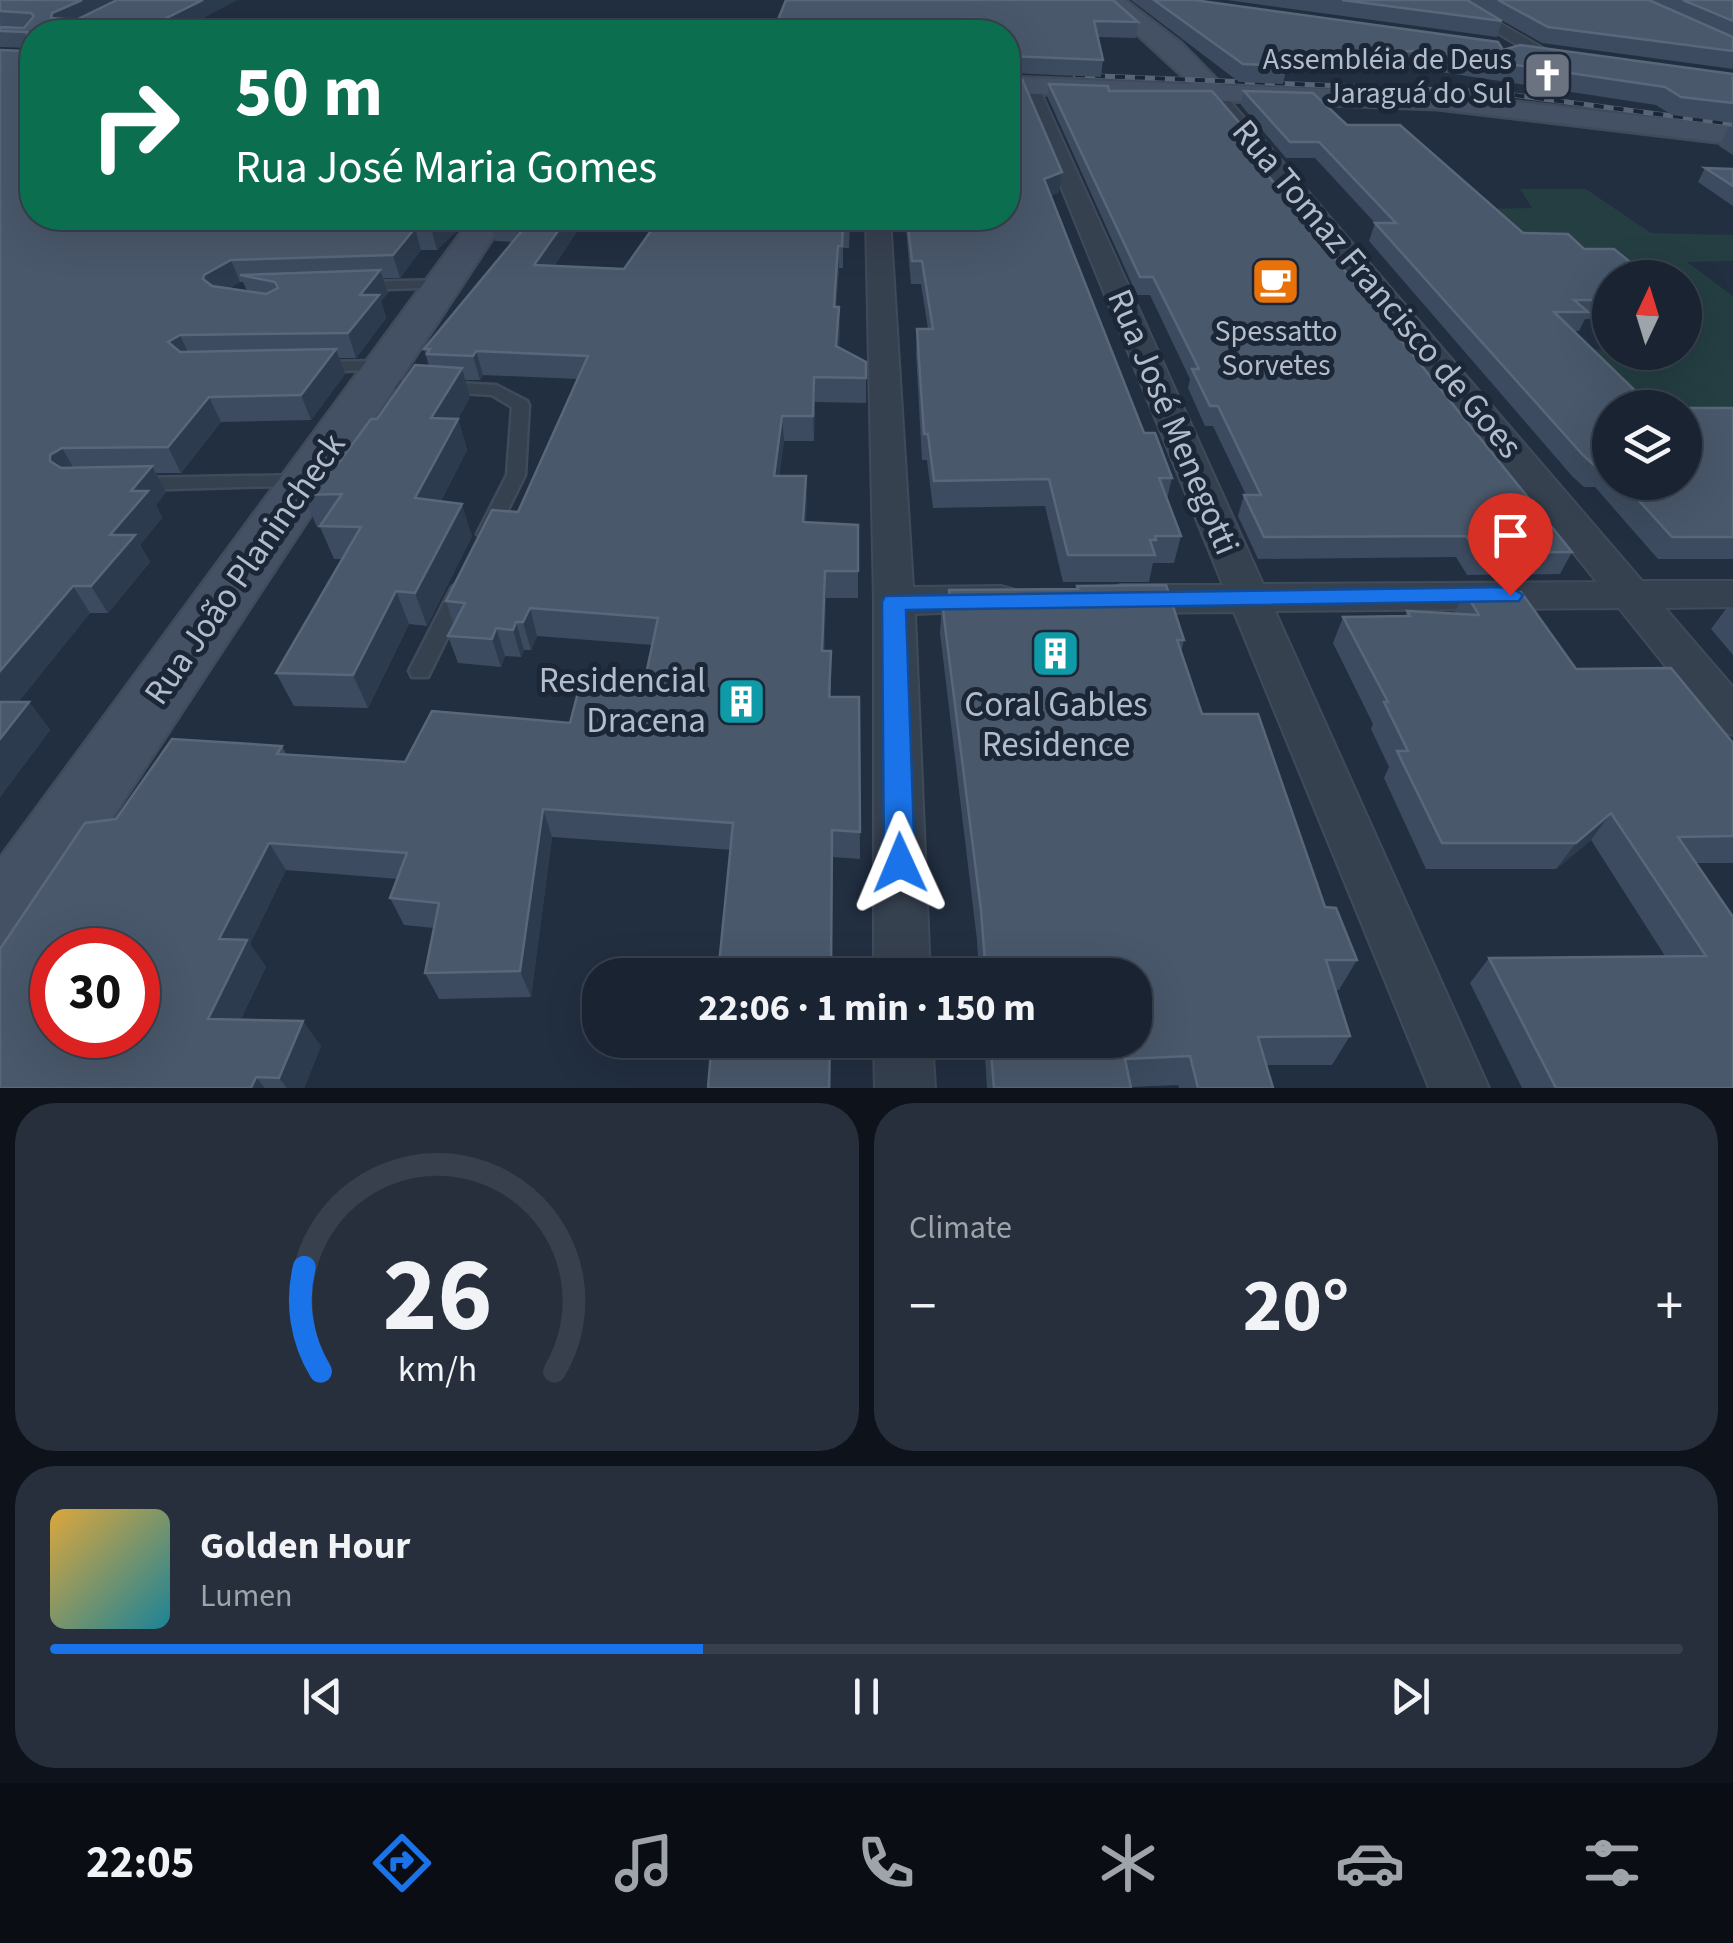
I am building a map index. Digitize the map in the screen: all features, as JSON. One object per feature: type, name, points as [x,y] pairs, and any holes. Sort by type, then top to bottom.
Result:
[{"type":"street","points":[[1449,0],[1547,55]]},
{"type":"street","points":[[1119,6],[1159,19],[1172,48],[1198,83]]},
{"type":"street","points":[[1144,62],[1170,55],[1172,48]]},
{"type":"street","points":[[1020,77],[1198,83],[1254,92],[1507,107],[1733,135]]},
{"type":"street","name":"Rua Tomaz Francisco de Goes","points":[[1198,83],[1733,718]]},
{"type":"street","name":"Rua José Menegotti","points":[[1020,88],[1248,597],[1460,1088]]},
{"type":"street","name":"Rua João Planincheck","points":[[0,921],[443,284],[475,230]]},
{"type":"street","points":[[878,230],[894,602],[902,958]]},
{"type":"street","points":[[1089,599],[1733,594]]},
{"type":"street","points":[[894,602],[1030,600]]},
{"type":"street","points":[[904,1058],[905,1088]]},
{"type":"lane","points":[[351,286],[443,284]]},
{"type":"lane","points":[[308,367],[496,390],[521,404],[516,475],[420,671]]},
{"type":"lane","points":[[116,484],[306,481]]},
{"type":"green space","points":[[1520,189],[1586,189],[1651,233],[1733,235],[1733,261],[1592,260],[1592,267],[1519,242],[1482,209],[1532,208]]},
{"type":"green space","points":[[1702,273],[1733,296],[1733,422],[1702,422],[1702,390],[1630,390],[1607,370],[1702,370]]},
{"type":"building","points":[[0,0],[82,0],[52,13],[51,18],[76,20],[31,20],[34,16],[31,13],[0,11]]},
{"type":"building","points":[[117,0],[203,0],[162,20],[76,20]]},
{"type":"building","points":[[786,0],[1113,0],[1138,22],[1094,21],[1103,60],[1020,56],[1020,20],[778,20]]},
{"type":"building","points":[[1154,0],[1194,0],[1498,42],[1503,50],[1520,45],[1733,74],[1733,103],[1681,97],[1665,87],[1420,51],[1274,54],[1287,66],[1243,64]]},
{"type":"building","points":[[1342,0],[1467,0],[1502,21]]},
{"type":"building","points":[[1498,0],[1649,0],[1733,37],[1733,51],[1548,27]]},
{"type":"building","points":[[1683,0],[1733,0],[1733,21]]},
{"type":"building","points":[[0,27],[20,28],[20,32],[0,31]]},
{"type":"building","points":[[0,50],[20,51],[20,230],[413,230],[393,255],[231,260],[204,275],[203,279],[212,286],[266,294],[278,288],[275,282],[240,275],[380,270],[360,295],[379,295],[348,333],[180,335],[168,342],[180,352],[336,349],[301,395],[209,397],[168,447],[62,448],[50,455],[50,461],[61,468],[152,466],[131,491],[148,491],[110,535],[135,535],[91,586],[73,586],[0,671]]},
{"type":"building","points":[[1022,79],[1062,172],[1044,179],[1144,433],[1155,433],[1172,478],[1159,478],[1181,536],[1155,536],[1156,540],[1150,540],[1155,555],[1068,555],[1049,479],[934,481],[928,434],[924,434],[917,329],[933,329],[922,261],[912,261],[908,230],[1020,230]]},
{"type":"building","points":[[1049,84],[1108,86],[1109,91],[1212,91],[1256,142],[1241,142],[1572,552],[1478,553],[1466,536],[1264,537],[1244,495],[1261,495],[1218,406],[1210,406],[1192,369],[1199,369],[1153,277],[1140,277]]},
{"type":"building","points":[[1244,91],[1313,93],[1347,125],[1400,125],[1523,233],[1568,234],[1584,249],[1614,249],[1628,260],[1592,260],[1592,300],[1574,300],[1588,312],[1554,312],[1592,349],[1592,370],[1614,370],[1634,390],[1592,390],[1592,463],[1375,223],[1396,223],[1319,142],[1290,142]]},
{"type":"building","points":[[1705,168],[1733,169],[1733,186]]},
{"type":"building","points":[[523,230],[559,230],[534,265],[624,269],[652,230],[843,230],[834,307],[839,307],[836,346],[866,362],[866,378],[814,377],[813,416],[782,416],[774,476],[806,476],[803,522],[858,525],[858,571],[825,571],[822,651],[831,651],[829,697],[859,697],[860,832],[832,830],[831,958],[720,958],[733,823],[543,809],[520,971],[425,973],[439,903],[390,898],[407,853],[269,843],[219,939],[247,940],[208,1019],[303,1021],[279,1078],[256,1077],[251,1088],[0,1088],[0,949],[85,823],[116,819],[172,739],[282,746],[277,754],[405,762],[432,711],[570,723],[581,681],[644,684],[658,618],[530,608],[523,622],[516,622],[513,630],[496,628],[492,639],[448,636],[465,603],[446,601],[492,510],[518,512],[588,356],[476,351],[473,356],[427,354],[430,349],[424,349]]},
{"type":"building","points":[[415,365],[462,368],[431,418],[458,419],[415,498],[462,504],[415,593],[396,591],[353,675],[276,673],[361,527],[320,526],[342,494],[303,495],[325,465],[337,465],[371,419],[377,419]]},
{"type":"building","points":[[1702,408],[1733,408],[1733,537],[1672,537],[1638,500],[1702,500]]},
{"type":"building","points":[[1166,585],[1184,640],[1177,640],[1202,714],[1258,714],[1325,907],[1336,908],[1357,960],[1326,960],[1350,1036],[1258,1037],[1273,1088],[1198,1088],[1190,1056],[1152,1058],[1152,958],[985,958],[942,602],[950,602],[949,590],[1078,589],[1077,586]]},
{"type":"building","points":[[1465,592],[1521,592],[1576,669],[1671,668],[1733,743],[1733,836],[1678,837],[1733,917],[1733,1088],[1556,1088],[1489,958],[1706,956],[1611,813],[1576,843],[1442,843],[1397,751],[1408,751],[1384,702],[1388,702],[1343,617],[1410,616],[1407,611],[1479,615]]},
{"type":"building","points":[[0,702],[29,702],[0,739]]},
{"type":"building","points":[[710,1058],[830,1058],[829,1088],[708,1088]]},
{"type":"building","points":[[992,1058],[1147,1058],[1125,1059],[1131,1088],[994,1088]]},
{"type":"railway","points":[[1075,75],[1491,92],[1733,124]]},
{"type":"place","name":"Assembléia de Deus Jaraguá do Sul","points":[[1547,76]]},
{"type":"place","name":"Spessatto Sorvetes","points":[[1276,282]]},
{"type":"place","name":"Coral Gables Residence","points":[[1056,653]]},
{"type":"place","name":"Residencial Dracena","points":[[741,701]]},
{"type":"route","points":[[900,863],[894,602],[1510,595]]}]
